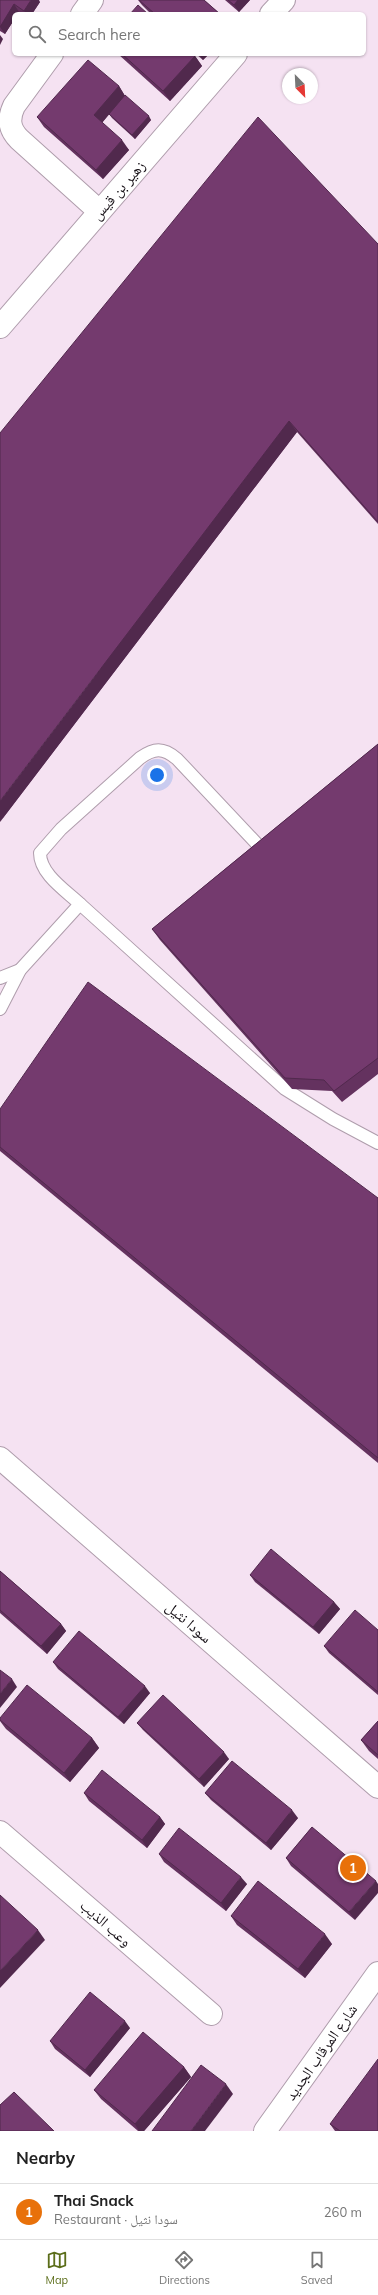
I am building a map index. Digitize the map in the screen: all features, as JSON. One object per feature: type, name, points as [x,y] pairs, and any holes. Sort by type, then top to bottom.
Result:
[{"type":"street","points":[[83,12],[92,0]]},
{"type":"street","points":[[273,12],[284,0]]},
{"type":"street","points":[[51,56],[14,106],[10,114],[10,124],[13,132],[19,139],[99,211]]},
{"type":"street","name":"زهير بن قيس","points":[[0,327],[234,56]]},
{"type":"street","name":"سودا نثيل","points":[[0,1458],[378,1787]]},
{"type":"street","name":"وعب الذيب","points":[[0,1832],[211,2014]]},
{"type":"street","name":"شارع المرقاب الجديد","points":[[265,2131],[378,1974]]},
{"type":"lane","points":[[258,845],[177,759],[169,752],[160,749],[150,751],[61,829],[40,853],[43,867],[80,904],[285,1090],[333,1120],[378,1143]]},
{"type":"lane","points":[[0,1008],[20,970],[80,904]]},
{"type":"lane","points":[[0,978],[20,970]]},
{"type":"building","points":[[0,0],[31,0],[24,11],[14,4],[0,27]]},
{"type":"building","points":[[139,0],[204,0],[218,12],[153,12]]},
{"type":"building","points":[[228,0],[238,0],[234,5]]},
{"type":"building","points":[[138,5],[146,12],[132,12]]},
{"type":"building","points":[[124,56],[195,56],[163,91]]},
{"type":"building","points":[[88,60],[119,86],[94,115],[122,140],[96,170],[37,117]]},
{"type":"building","points":[[125,95],[149,116],[132,135],[109,114]]},
{"type":"building","points":[[258,117],[378,244],[378,522],[289,421],[0,801],[0,433]]},
{"type":"building","points":[[378,744],[378,1058],[334,1091],[324,1080],[285,1078],[152,929]]},
{"type":"building","points":[[88,982],[378,1198],[378,1458],[0,1147],[0,1109]]},
{"type":"building","points":[[271,1549],[334,1602],[313,1627],[250,1575]]},
{"type":"building","points":[[0,1571],[61,1624],[41,1646],[0,1610]]},
{"type":"building","points":[[355,1610],[378,1630],[378,1692],[324,1646]]},
{"type":"building","points":[[79,1631],[145,1686],[118,1717],[53,1662]]},
{"type":"building","points":[[0,1670],[12,1679],[0,1694]]},
{"type":"building","points":[[27,1685],[92,1738],[64,1773],[0,1720],[0,1718]]},
{"type":"building","points":[[163,1695],[224,1752],[199,1779],[137,1723]]},
{"type":"building","points":[[378,1721],[378,1755],[361,1740]]},
{"type":"building","points":[[232,1761],[292,1810],[266,1843],[205,1793]]},
{"type":"building","points":[[102,1770],[160,1817],[142,1840],[84,1793]]},
{"type":"building","points":[[312,1827],[376,1881],[349,1912],[286,1858]]},
{"type":"building","points":[[179,1828],[241,1877],[221,1903],[159,1854]]},
{"type":"building","points":[[258,1881],[325,1934],[298,1969],[231,1916]]},
{"type":"building","points":[[0,1895],[38,1930],[0,1971]]},
{"type":"building","points":[[90,1992],[125,2021],[85,2070],[50,2041]]},
{"type":"building","points":[[143,2032],[184,2067],[135,2124],[94,2090]]},
{"type":"building","points":[[378,2059],[378,2131],[340,2131],[330,2124]]},
{"type":"building","points":[[201,2065],[226,2084],[191,2131],[152,2131]]},
{"type":"building","points":[[14,2092],[54,2131],[0,2131],[0,2105]]},
{"type":"place","name":"Thai Snack","points":[[353,1868]]}]
